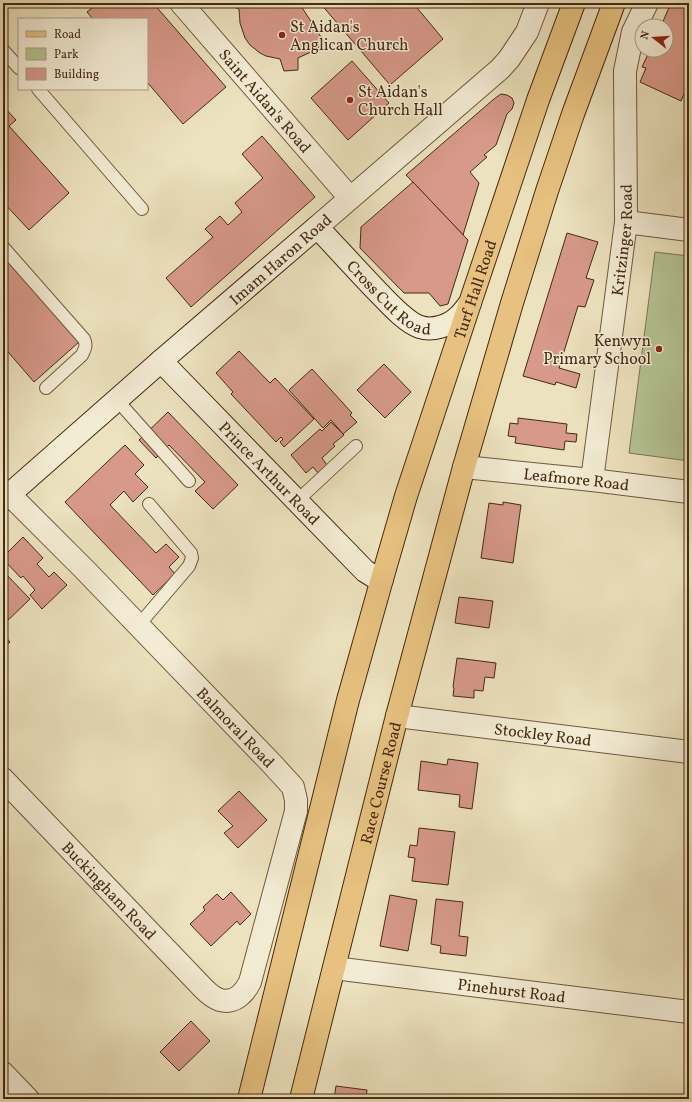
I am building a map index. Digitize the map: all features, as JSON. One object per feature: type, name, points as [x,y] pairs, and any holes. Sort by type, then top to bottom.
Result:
[{"type":"main road","name":"Turf Hall Road","points":[[382,578],[406,496],[470,303],[538,100],[574,3]]},
{"type":"main road","points":[[464,467],[512,303],[547,191],[573,114],[614,3]]},
{"type":"main road","name":"Race Course Road","points":[[302,1099],[397,716],[464,467]]},
{"type":"main road","points":[[249,1099],[348,700],[382,578]]},
{"type":"street","name":"Saint Aidan's Road","points":[[181,3],[350,198]]},
{"type":"street","name":"Imam Haron Road","points":[[6,497],[161,361],[500,69],[509,59],[527,32],[538,3]]},
{"type":"street","name":"Kritzinger Road","points":[[592,480],[626,222],[625,71],[633,32],[647,3]]},
{"type":"street","points":[[626,222],[689,230]]},
{"type":"street","name":"Cross Cut Road","points":[[317,227],[396,310],[420,327],[429,328],[448,324],[458,318],[470,303]]},
{"type":"street","name":"Prince Arthur Road","points":[[161,361],[365,571],[373,576],[382,578]]},
{"type":"street","name":"Leafmore Road","points":[[464,467],[592,480],[689,492]]},
{"type":"street","name":"Balmoral Road","points":[[6,497],[138,626],[293,787],[296,800],[296,811],[250,982],[242,994],[232,1001],[218,1000]]},
{"type":"street","name":"Stockley Road","points":[[397,716],[689,752]]},
{"type":"street","name":"Buckingham Road","points":[[3,779],[204,989],[218,1000]]},
{"type":"street","name":"Pinehurst Road","points":[[334,968],[689,1012]]},
{"type":"street","points":[[3,1073],[28,1099]]},
{"type":"lane","points":[[3,50],[18,67]]},
{"type":"lane","points":[[39,90],[142,209]]},
{"type":"lane","points":[[3,247],[84,339],[85,342],[85,350],[82,355],[46,388]]},
{"type":"lane","points":[[117,400],[189,481]]},
{"type":"lane","points":[[297,501],[356,446]]},
{"type":"lane","points":[[138,626],[189,566],[192,558],[191,553],[149,504]]},
{"type":"green space","name":"Kenwyn Primary School","points":[[655,252],[689,256],[689,461],[629,453]]},
{"type":"building","points":[[98,3],[153,3],[226,87],[183,124],[148,83],[148,18],[92,18],[87,12]]},
{"type":"building","name":"St Aidan's Anglican Church","points":[[232,3],[299,3],[325,43],[298,58],[298,70],[284,71],[280,59],[266,56],[250,45],[245,38],[240,23],[239,9],[231,6]]},
{"type":"building","points":[[320,3],[413,3],[443,39],[390,85]]},
{"type":"building","points":[[671,3],[689,3],[689,83],[681,101],[640,82],[646,68],[642,67],[646,58],[674,58],[674,18],[664,18]]},
{"type":"building","name":"St Aidan's Church Hall","points":[[352,61],[389,103],[348,140],[311,98]]},
{"type":"building","points":[[501,94],[512,98],[514,103],[512,109],[507,114],[496,145],[484,155],[487,157],[470,172],[479,183],[463,235],[406,175]]},
{"type":"building","points":[[3,106],[16,120],[9,126],[69,193],[29,230],[3,202]]},
{"type":"building","points":[[262,136],[315,197],[191,307],[166,278],[213,237],[205,229],[220,216],[228,225],[242,212],[235,203],[263,178],[242,154]]},
{"type":"building","points":[[413,182],[468,240],[448,304],[440,306],[429,293],[404,293],[360,248],[361,227]]},
{"type":"building","points":[[567,233],[598,242],[586,278],[594,280],[585,307],[578,306],[559,368],[580,374],[576,388],[556,382],[555,385],[523,376]]},
{"type":"building","points":[[3,255],[79,342],[34,382],[3,346]]},
{"type":"building","points":[[239,351],[270,383],[275,378],[314,419],[284,447],[280,442],[283,439],[281,437],[276,442],[231,394],[233,392],[216,373]]},
{"type":"building","points":[[384,364],[411,392],[385,418],[357,390]]},
{"type":"building","points":[[312,369],[352,413],[350,415],[357,422],[343,434],[331,420],[323,428],[289,390]]},
{"type":"building","points":[[168,412],[238,485],[213,509],[195,491],[205,482],[169,445],[156,458],[139,440]]},
{"type":"building","points":[[518,418],[567,424],[566,433],[577,434],[576,442],[565,441],[564,450],[515,443],[516,437],[508,436],[510,423],[518,424]]},
{"type":"building","points":[[331,422],[344,435],[333,444],[335,446],[322,458],[327,465],[318,473],[313,467],[306,473],[291,455],[320,429],[322,431]]},
{"type":"building","points":[[125,445],[144,465],[135,474],[148,487],[133,502],[124,491],[110,505],[156,553],[166,544],[179,557],[169,567],[175,574],[153,595],[65,502]]},
{"type":"building","points":[[503,502],[521,505],[513,563],[481,558],[489,503],[503,505]]},
{"type":"building","points":[[23,537],[43,558],[37,564],[49,577],[54,572],[67,585],[42,609],[30,595],[35,590],[23,576],[21,578],[3,559],[3,557]]},
{"type":"building","points":[[3,571],[30,599],[3,625]]},
{"type":"building","points":[[459,597],[493,601],[489,628],[455,623]]},
{"type":"building","points":[[3,634],[10,642],[3,648]]},
{"type":"building","points":[[457,658],[496,663],[494,678],[485,677],[483,691],[474,690],[474,698],[453,696]]},
{"type":"building","points":[[448,759],[478,763],[472,809],[459,807],[460,795],[418,790],[421,761],[447,765]]},
{"type":"building","points":[[239,791],[267,820],[238,848],[224,833],[233,826],[218,811]]},
{"type":"building","points":[[419,828],[455,832],[448,885],[412,881],[415,858],[408,857],[410,845],[417,846]]},
{"type":"building","points":[[231,892],[251,914],[240,925],[237,921],[211,946],[190,924],[205,910],[203,907],[217,894],[223,900]]},
{"type":"building","points":[[390,895],[417,900],[408,951],[380,946]]},
{"type":"building","points":[[436,899],[463,902],[459,936],[468,937],[466,956],[440,953],[441,946],[431,944]]},
{"type":"building","points":[[191,1021],[210,1041],[179,1071],[160,1052]]},
{"type":"building","points":[[336,1086],[367,1090],[366,1099],[334,1099]]},
{"type":"place","name":"St Aidan's Anglican Church","points":[[282,35]]},
{"type":"place","name":"St Aidan's Church Hall","points":[[350,100]]},
{"type":"place","name":"Kenwyn Primary School","points":[[659,349]]}]
